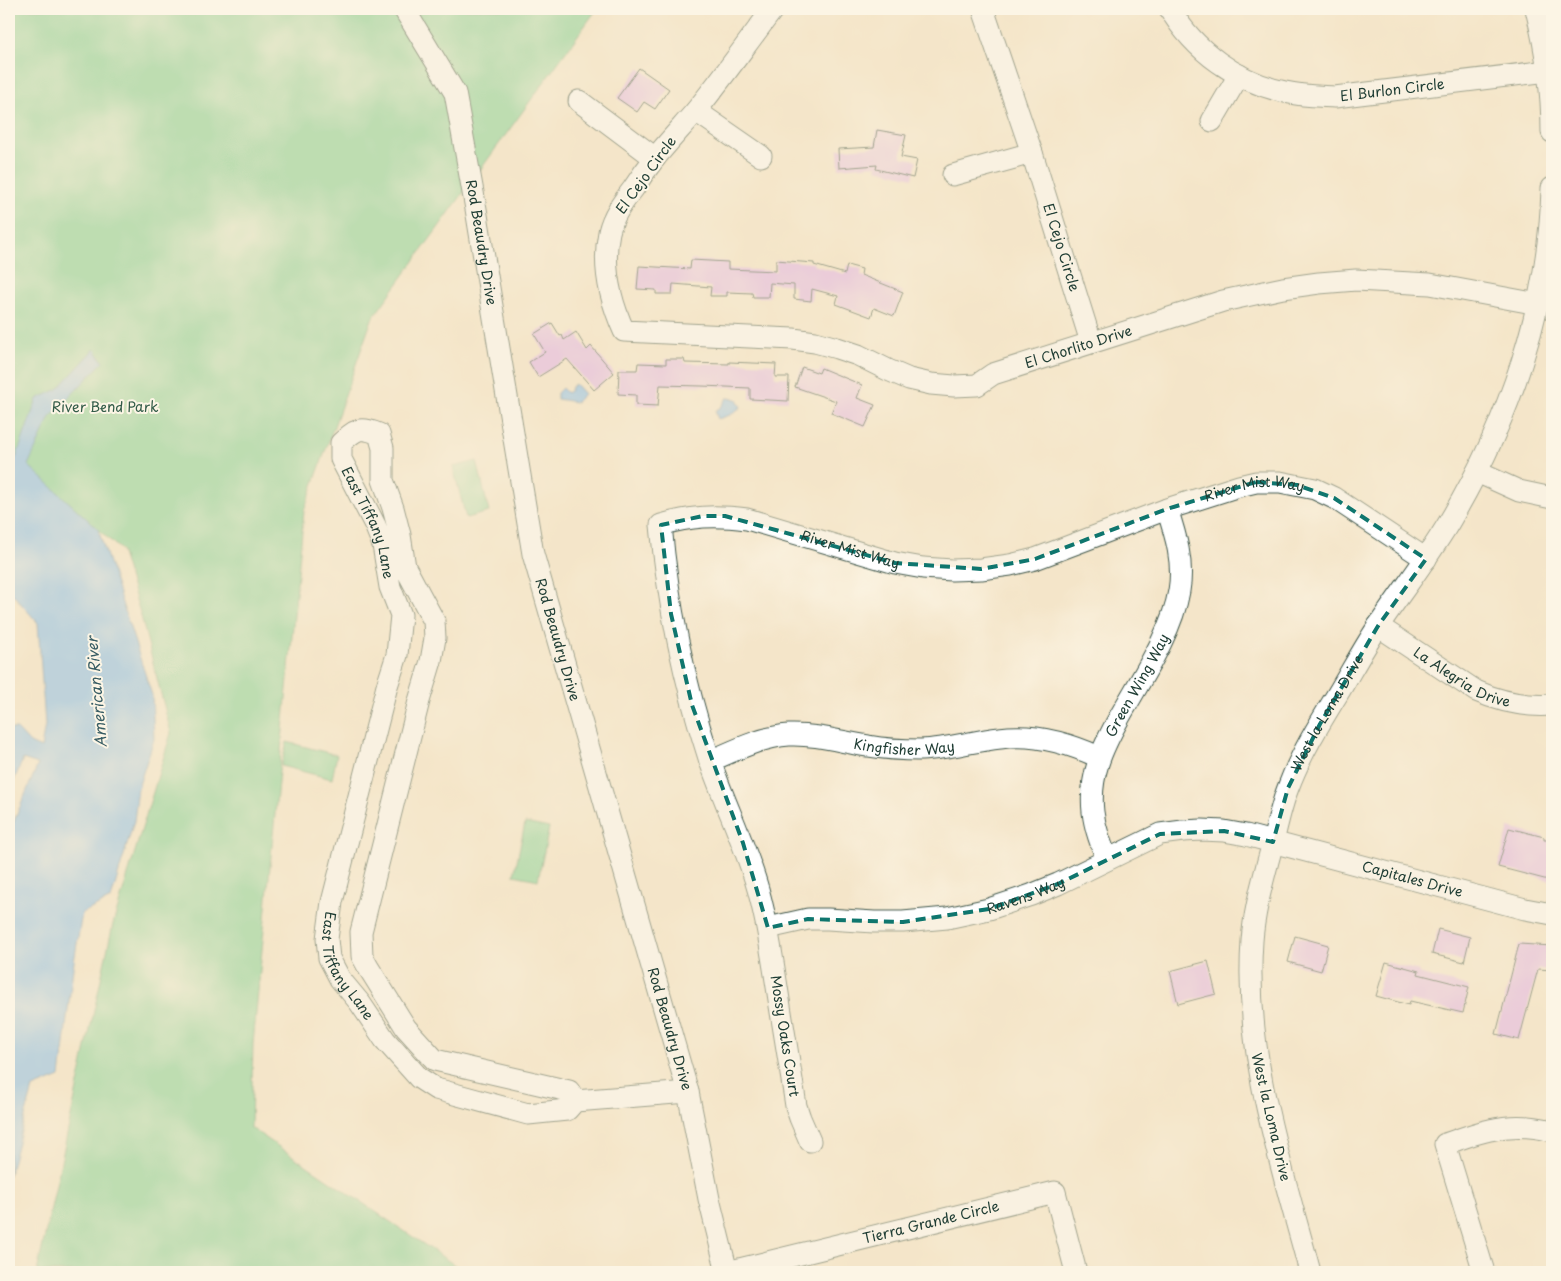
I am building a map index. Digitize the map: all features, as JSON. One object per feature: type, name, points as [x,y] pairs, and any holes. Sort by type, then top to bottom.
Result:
[{"type":"street","name":"Rod Beaudry Drive","points":[[404,9],[455,93],[533,554],[688,1092],[709,1199],[727,1272]]},
{"type":"street","name":"El Cejo Circle","points":[[624,331],[616,315],[608,281],[606,253],[612,222],[655,158],[696,111],[773,9]]},
{"type":"street","name":"El Cejo Circle","points":[[983,9],[1032,153],[1091,342]]},
{"type":"street","name":"El Burlon Circle","points":[[1170,9],[1199,45],[1239,76],[1285,92],[1307,96],[1335,97],[1548,71]]},
{"type":"street","points":[[1536,9],[1544,41],[1548,71],[1552,132]]},
{"type":"street","points":[[1212,121],[1239,76]]},
{"type":"street","points":[[579,101],[655,158]]},
{"type":"street","points":[[696,111],[761,156]]},
{"type":"street","points":[[953,175],[1032,153]]},
{"type":"street","name":"West la Loma Drive","points":[[1310,1272],[1265,1100],[1258,1065],[1251,1012],[1252,941],[1256,905],[1288,788],[1303,755],[1378,626],[1448,524],[1495,436],[1511,396],[1538,304],[1551,211],[1552,190]]},
{"type":"street","name":"El Chorlito Drive","points":[[624,331],[793,339],[815,342],[858,355],[909,378],[931,384],[954,386],[977,385],[992,374],[1250,294],[1318,282],[1356,280],[1430,284],[1538,304]]},
{"type":"street","name":"East Tiffany Lane","points":[[575,1101],[569,1091],[435,1060],[406,1028],[362,956],[361,932],[432,661],[435,638],[434,621],[405,567],[400,535],[383,480],[383,448],[379,434],[367,429],[359,430],[341,442],[341,459],[383,545],[390,587],[400,615],[397,655],[332,902],[327,939],[329,958],[340,979],[360,1003],[386,1040],[419,1078],[436,1089],[528,1114],[567,1110],[575,1101],[688,1092]]},
{"type":"street","points":[[1477,472],[1519,491],[1552,498]]},
{"type":"street","name":"River Mist Way","points":[[768,928],[743,843],[710,761],[692,705],[671,614],[660,525],[681,519],[703,516],[747,519],[895,563],[923,568],[981,569],[1035,559],[1168,509],[1256,482],[1280,482],[1315,489],[1334,498],[1426,558]]},
{"type":"street","name":"Green Wing Way","points":[[1107,860],[1097,834],[1093,813],[1094,779],[1099,757],[1165,634],[1174,612],[1180,590],[1181,566],[1178,543],[1168,509]]},
{"type":"street","name":"La Alegria Drive","points":[[1378,626],[1476,691],[1489,697],[1518,704],[1552,705]]},
{"type":"street","points":[[393,667],[427,676]]},
{"type":"street","name":"Kingfisher Way","points":[[710,761],[760,740],[795,735],[823,737],[895,750],[923,750],[950,747],[1000,738],[1036,738],[1060,742],[1099,757]]},
{"type":"street","name":"Ravens Way","points":[[768,928],[808,919],[893,922],[947,918],[990,909],[1031,896],[1129,851],[1160,834],[1183,831],[1224,831],[1273,842]]},
{"type":"street","name":"Capitales Drive","points":[[1273,842],[1525,909],[1552,914]]},
{"type":"street","name":"Mossy Oaks Court","points":[[768,928],[796,1106],[810,1141]]},
{"type":"street","points":[[1484,1272],[1445,1144],[1491,1129],[1516,1127],[1542,1128],[1552,1131]]},
{"type":"street","name":"Tierra Grande Circle","points":[[727,1272],[1055,1192],[1076,1272]]},
{"type":"highlighted area","points":[[1256,482],[1297,485],[1334,498],[1426,559],[1378,626],[1320,724],[1288,788],[1273,842],[1224,831],[1160,834],[1058,884],[989,909],[903,922],[808,919],[768,928],[743,843],[692,705],[671,614],[661,525],[703,516],[725,516],[895,563],[981,569],[1035,559],[1167,509]]},
{"type":"green space","name":"River Bend Park","points":[[9,9],[597,9],[372,319],[304,511],[253,1044],[251,1128],[465,1272],[37,1272],[113,924],[171,733],[141,616],[121,550],[9,449]]},
{"type":"green space","points":[[477,461],[489,512],[466,518],[453,467]]},
{"type":"green space","points":[[287,742],[337,755],[332,779],[281,766]]},
{"type":"green space","points":[[525,823],[549,828],[538,880],[514,875]]},
{"type":"water","name":"American River","points":[[95,349],[103,362],[50,417],[28,465],[98,529],[152,695],[154,739],[138,788],[134,821],[111,899],[82,913],[73,968],[60,1077],[33,1088],[9,1175],[9,833],[38,764],[23,759],[9,792],[9,729],[17,729],[30,743],[41,748],[45,725],[38,623],[9,590],[9,455],[16,458],[37,399],[58,389]]},
{"type":"water","points":[[575,384],[584,394],[576,402],[557,399],[557,393],[562,388],[567,393]]},
{"type":"water","points":[[727,398],[737,399],[741,407],[730,415],[718,419],[715,411],[721,407]]},
{"type":"building","points":[[639,68],[669,89],[655,109],[644,102],[637,112],[617,98]]},
{"type":"building","points":[[877,130],[906,135],[901,157],[917,160],[913,178],[876,169],[877,165],[839,168],[838,149],[874,147]]},
{"type":"building","points":[[691,260],[728,262],[728,269],[776,271],[776,260],[814,263],[814,265],[845,274],[847,265],[862,269],[861,275],[903,292],[894,316],[874,308],[871,317],[836,304],[838,296],[812,289],[811,301],[794,299],[794,285],[770,283],[769,297],[753,297],[752,293],[727,292],[727,296],[710,296],[711,287],[673,284],[672,294],[656,294],[656,290],[637,289],[639,266],[690,269]]},
{"type":"building","points":[[552,323],[564,340],[576,332],[587,350],[591,346],[614,373],[594,390],[567,359],[538,377],[529,362],[545,352],[534,334]]},
{"type":"building","points":[[666,359],[684,359],[685,363],[776,364],[775,377],[789,377],[788,401],[750,399],[750,388],[702,386],[660,385],[658,406],[636,405],[636,395],[618,394],[619,370],[637,370],[638,363],[666,364]]},
{"type":"building","points":[[802,367],[819,373],[821,368],[862,385],[857,398],[875,405],[865,427],[831,413],[836,401],[795,387]]},
{"type":"building","points":[[1509,828],[1544,837],[1544,840],[1552,840],[1552,881],[1498,867]]},
{"type":"building","points":[[1438,929],[1470,937],[1464,962],[1432,954]]},
{"type":"building","points":[[1295,936],[1328,945],[1321,971],[1288,962]]},
{"type":"building","points":[[1519,944],[1552,946],[1552,970],[1538,969],[1519,1040],[1496,1034]]},
{"type":"building","points":[[1208,961],[1216,994],[1178,1004],[1170,971]]},
{"type":"building","points":[[1386,962],[1419,971],[1418,974],[1469,987],[1463,1013],[1410,1001],[1409,1005],[1376,996]]}]
